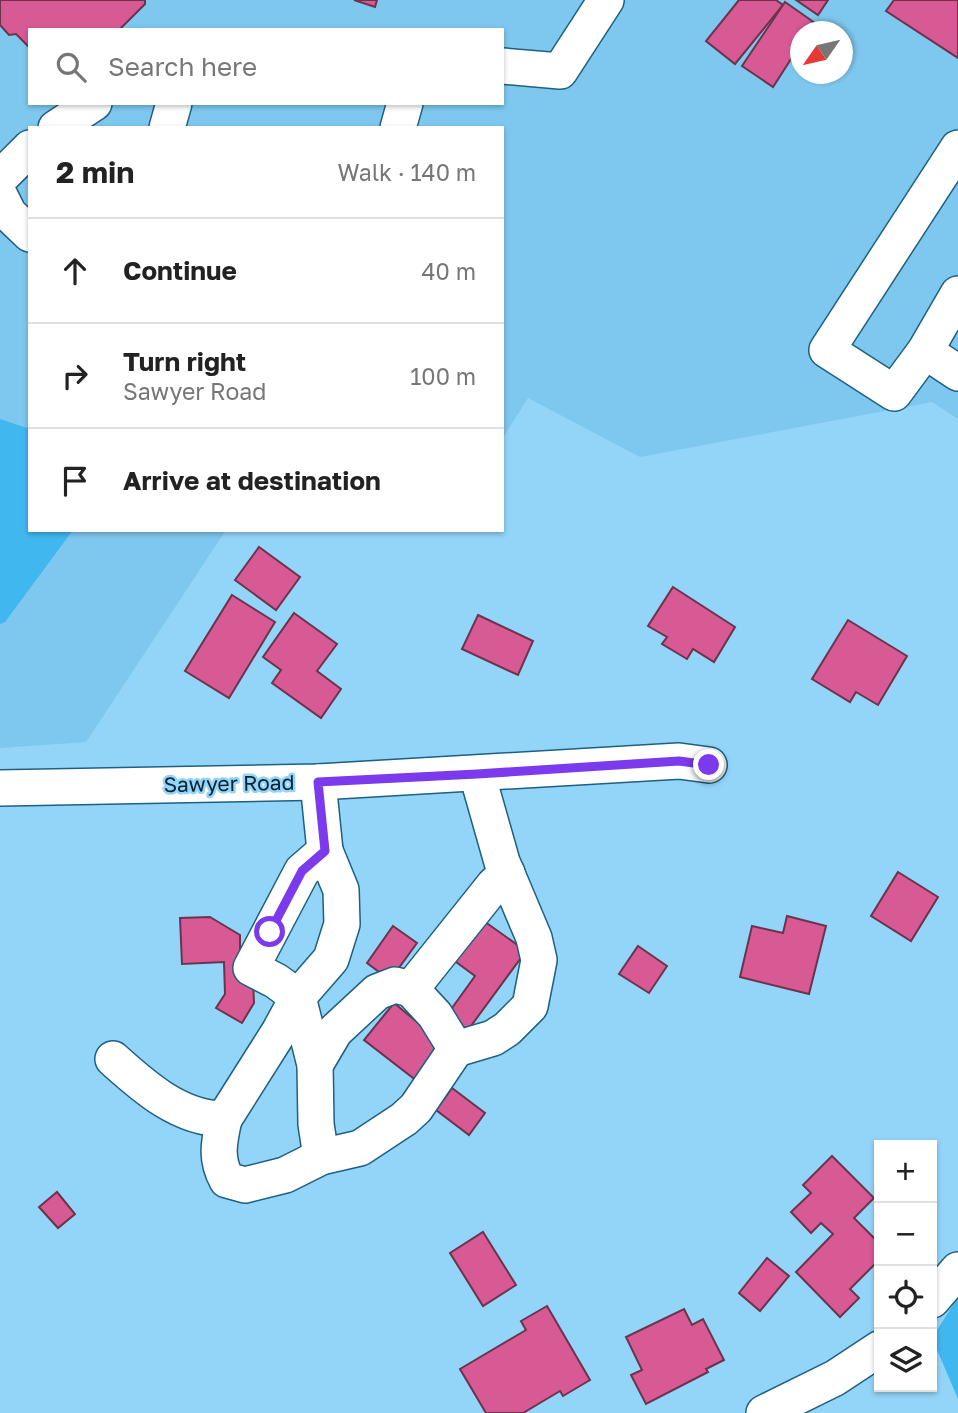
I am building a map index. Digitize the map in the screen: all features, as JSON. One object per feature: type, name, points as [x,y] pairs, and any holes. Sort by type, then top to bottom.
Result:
[{"type":"street","points":[[504,66],[561,71],[606,0]]},
{"type":"street","points":[[59,126],[91,105]]},
{"type":"street","points":[[168,126],[173,105]]},
{"type":"street","points":[[399,126],[404,105]]},
{"type":"street","points":[[958,148],[827,350],[894,393],[925,352],[958,294]]},
{"type":"street","points":[[0,178],[28,150]]},
{"type":"street","points":[[0,196],[9,214],[28,232]]},
{"type":"street","points":[[925,352],[958,373]]},
{"type":"street","name":"Sawyer Road","points":[[0,788],[318,782],[679,761],[709,765]]},
{"type":"street","points":[[318,782],[325,851],[341,890],[342,924],[331,959],[298,997],[224,1119],[219,1142],[219,1166],[227,1180],[245,1185],[285,1175],[321,1157],[360,1148],[416,1108],[456,1049],[493,1038],[507,1030],[530,1006],[539,960],[534,938],[507,873],[477,774]]},
{"type":"street","points":[[321,1157],[315,1065],[298,997],[251,968],[302,871],[325,851]]},
{"type":"street","points":[[411,989],[494,885],[507,873]]},
{"type":"street","points":[[315,1065],[335,1031],[377,992],[395,985],[411,989],[435,1015],[456,1049]]},
{"type":"street","points":[[113,1059],[146,1089],[180,1108],[205,1119],[224,1119]]},
{"type":"street","points":[[937,1294],[958,1270]]},
{"type":"street","points":[[764,1413],[835,1378],[874,1352]]},
{"type":"shaded area","points":[[0,0],[958,0],[958,419],[932,402],[640,457],[528,398],[504,436],[504,126],[28,126],[28,532],[225,532],[86,742],[0,748]]},
{"type":"shaded area","points":[[0,419],[28,428],[28,532],[72,532],[5,622],[0,624]]},
{"type":"shaded area","points":[[958,1297],[958,1399],[937,1350],[937,1330]]},
{"type":"building","points":[[0,0],[145,0],[145,4],[121,28],[28,28],[28,46],[16,34],[9,35],[0,25]]},
{"type":"building","points":[[354,0],[377,0],[375,7]]},
{"type":"building","points":[[739,0],[776,0],[783,5],[735,64],[706,41]]},
{"type":"building","points":[[796,0],[828,0],[818,15]]},
{"type":"building","points":[[894,0],[958,0],[958,58],[886,11]]},
{"type":"building","points":[[785,2],[812,21],[790,21],[790,61],[773,87],[742,66]]},
{"type":"building","points":[[259,547],[300,577],[276,610],[235,580]]},
{"type":"building","points":[[673,587],[735,627],[714,662],[693,649],[687,659],[662,644],[667,637],[648,626]]},
{"type":"building","points":[[232,595],[275,622],[229,698],[185,671]]},
{"type":"building","points":[[294,613],[337,644],[317,671],[341,689],[321,718],[272,683],[281,670],[263,657]]},
{"type":"building","points":[[478,615],[533,641],[518,675],[462,649]]},
{"type":"building","points":[[848,620],[907,656],[878,705],[856,692],[850,702],[812,679]]},
{"type":"building","points":[[898,872],[938,897],[911,941],[871,916]]},
{"type":"building","points":[[787,916],[826,926],[809,994],[740,977],[752,926],[783,933]]},
{"type":"building","points":[[210,917],[240,935],[240,960],[253,980],[254,1003],[242,1023],[216,1008],[225,994],[224,962],[182,964],[180,918]]},
{"type":"building","points":[[481,919],[526,951],[468,1030],[447,1015],[475,976],[452,959]]},
{"type":"building","points":[[393,926],[417,943],[390,980],[367,963]]},
{"type":"building","points":[[638,946],[667,966],[649,993],[619,974]]},
{"type":"building","points":[[394,1003],[445,1045],[417,1081],[364,1040]]},
{"type":"building","points":[[452,1088],[485,1113],[469,1135],[436,1110]]},
{"type":"building","points":[[832,1156],[874,1198],[854,1218],[874,1238],[874,1265],[850,1289],[859,1298],[840,1317],[796,1272],[833,1234],[821,1223],[811,1233],[791,1212],[811,1193],[803,1185]]},
{"type":"building","points":[[57,1192],[75,1214],[58,1228],[39,1207]]},
{"type":"building","points":[[483,1232],[516,1285],[483,1306],[450,1253]]},
{"type":"building","points":[[767,1258],[789,1276],[760,1311],[739,1293]]},
{"type":"building","points":[[547,1306],[590,1380],[563,1396],[560,1391],[523,1413],[486,1413],[460,1369],[526,1330],[521,1321]]},
{"type":"building","points":[[684,1309],[692,1325],[703,1319],[724,1360],[706,1369],[708,1372],[646,1404],[631,1375],[642,1370],[626,1337]]},
{"type":"route","points":[[270,932],[302,871],[325,851],[318,782],[679,761],[709,765]]}]
